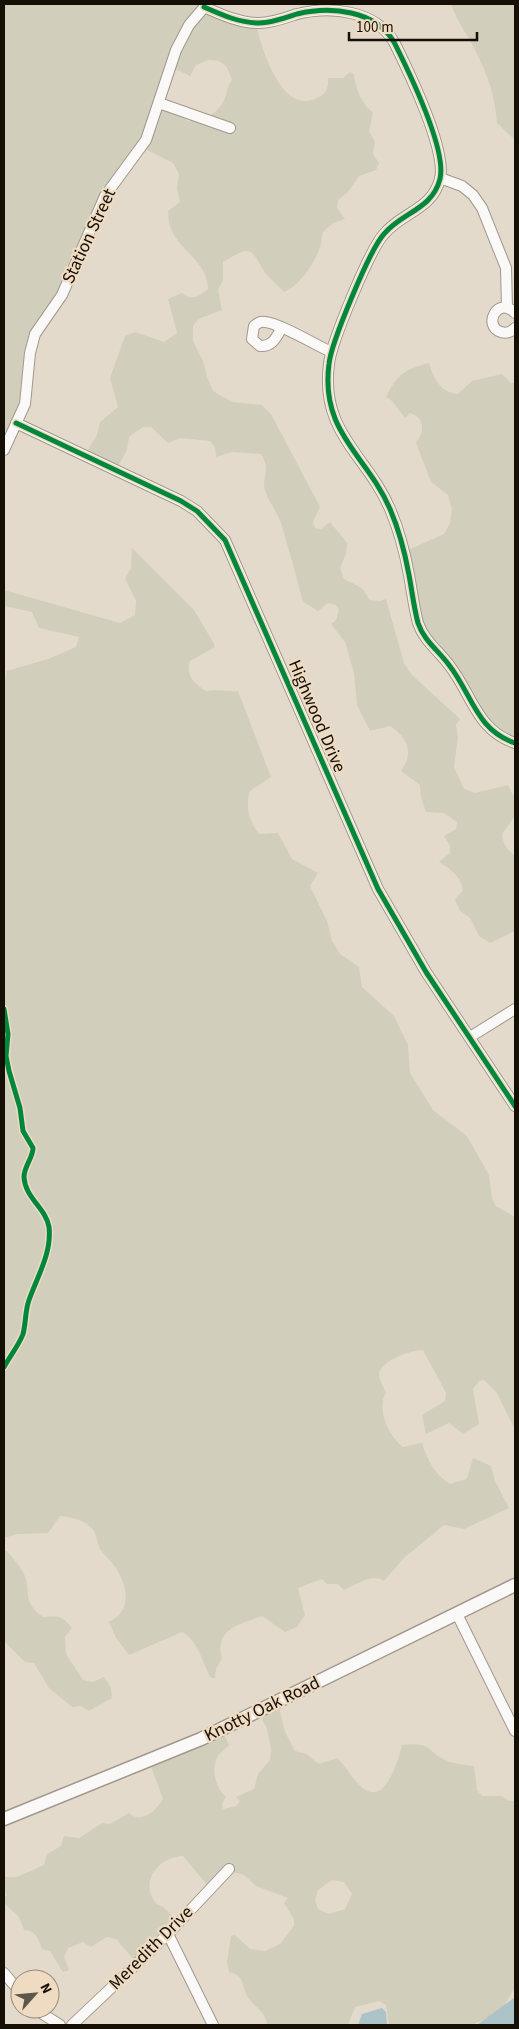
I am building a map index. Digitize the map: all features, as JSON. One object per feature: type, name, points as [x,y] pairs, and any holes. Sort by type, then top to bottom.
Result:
[{"type":"main road","name":"Knotty Oak Road","points":[[4,1819],[201,1739],[515,1585]]},
{"type":"street","points":[[205,5],[227,17],[260,23],[313,12],[349,8],[374,21],[386,30],[394,42],[436,139],[441,158],[440,178],[432,195],[425,204],[389,228],[378,242],[331,352],[328,392],[334,418],[345,442],[376,484],[390,508],[404,548],[419,626],[429,643],[457,675],[476,714],[497,734],[515,743]]},
{"type":"street","name":"Station Street","points":[[4,450],[25,404],[30,352],[35,334],[62,295],[105,196],[146,140],[159,103],[167,72],[176,50],[189,25],[205,5]]},
{"type":"street","points":[[159,103],[230,128]]},
{"type":"street","points":[[440,178],[462,186],[473,195],[482,208],[506,268],[511,310],[495,313],[492,318],[493,326],[499,332],[504,333],[515,328]]},
{"type":"street","points":[[281,328],[331,352]]},
{"type":"street","name":"Highwood Drive","points":[[16,423],[181,500],[197,511],[224,540],[378,890],[406,940],[515,1106]]},
{"type":"street","points":[[470,1037],[515,1009]]},
{"type":"street","points":[[457,1614],[515,1731]]},
{"type":"street","name":"Meredith Drive","points":[[72,2025],[168,1934],[229,1869]]},
{"type":"street","points":[[168,1934],[214,2025]]},
{"type":"shaded area","points":[[4,4],[208,4],[256,26],[269,65],[276,78],[285,90],[295,98],[306,101],[319,97],[324,94],[328,78],[343,78],[350,72],[354,74],[360,95],[373,113],[369,131],[375,142],[373,154],[379,163],[376,170],[359,176],[348,192],[338,200],[337,208],[345,219],[333,223],[323,232],[321,244],[312,265],[290,289],[284,292],[267,275],[254,254],[250,252],[241,252],[223,262],[223,280],[218,290],[222,310],[198,319],[193,326],[193,341],[203,361],[213,391],[232,402],[262,405],[271,414],[320,507],[313,522],[315,528],[321,529],[330,522],[347,543],[346,554],[340,568],[344,579],[362,588],[370,600],[380,601],[386,599],[404,663],[412,675],[460,719],[456,725],[458,737],[454,767],[464,789],[475,793],[508,785],[515,799],[515,816],[502,834],[506,846],[515,855],[515,931],[490,943],[479,936],[470,918],[460,911],[455,900],[463,890],[462,885],[454,873],[439,862],[450,853],[450,846],[444,836],[456,829],[457,822],[444,813],[426,812],[421,797],[420,785],[401,771],[408,752],[405,741],[401,736],[390,726],[370,731],[357,705],[354,673],[345,642],[331,624],[336,620],[339,610],[336,605],[328,603],[318,611],[303,602],[281,523],[265,491],[266,465],[261,454],[232,452],[216,457],[215,447],[210,441],[181,438],[168,443],[151,427],[143,427],[129,437],[127,450],[116,470],[87,457],[89,448],[97,435],[100,422],[118,407],[110,378],[125,336],[135,332],[164,342],[177,333],[168,299],[182,293],[192,298],[208,289],[207,279],[203,271],[179,242],[169,224],[168,211],[180,202],[177,188],[179,174],[173,163],[141,147],[114,184],[87,240],[37,332],[27,402],[8,439],[4,437]],"holes":[[[208,60],[224,64],[232,80],[224,101],[216,111],[200,120],[187,121],[179,112],[157,105],[171,67],[190,76],[196,65]]]},
{"type":"shaded area","points":[[451,4],[515,4],[515,140],[497,123],[493,95],[487,78]]},
{"type":"shaded area","points":[[429,363],[433,374],[442,388],[452,393],[458,394],[472,381],[502,374],[511,383],[515,383],[515,744],[495,738],[420,622],[408,550],[444,534],[450,523],[452,509],[448,495],[431,482],[416,443],[422,430],[419,418],[410,413],[405,418],[392,401],[386,397],[394,383],[403,374],[413,368]]},
{"type":"shaded area","points":[[132,548],[194,610],[213,642],[215,647],[190,661],[189,671],[192,679],[206,691],[238,691],[271,777],[250,791],[248,808],[250,819],[259,834],[278,833],[292,859],[318,873],[310,886],[327,921],[332,941],[340,954],[359,967],[362,987],[394,1016],[408,1045],[410,1073],[433,1110],[467,1136],[489,1175],[492,1198],[496,1206],[515,1217],[515,1430],[497,1393],[484,1380],[479,1381],[473,1389],[479,1424],[463,1434],[449,1423],[426,1434],[422,1415],[445,1401],[446,1393],[423,1350],[397,1357],[384,1365],[380,1369],[379,1374],[386,1393],[382,1406],[383,1414],[389,1429],[398,1442],[403,1447],[422,1443],[432,1466],[450,1484],[467,1479],[473,1458],[491,1466],[495,1481],[509,1508],[464,1529],[444,1525],[404,1558],[384,1581],[374,1578],[369,1579],[344,1590],[338,1584],[327,1584],[322,1579],[298,1588],[305,1615],[297,1627],[285,1632],[262,1616],[244,1622],[230,1630],[222,1641],[220,1649],[222,1659],[216,1669],[215,1678],[211,1678],[196,1647],[188,1636],[182,1632],[129,1655],[116,1638],[109,1622],[117,1617],[125,1603],[126,1596],[122,1579],[113,1564],[100,1549],[94,1531],[87,1524],[74,1518],[60,1516],[48,1533],[17,1534],[4,1538],[4,686],[7,671],[48,659],[76,647],[79,637],[39,628],[32,612],[4,606],[4,590],[120,623],[135,615],[136,601],[125,579],[131,568]]},
{"type":"shaded area","points":[[4,1550],[12,1556],[24,1574],[29,1601],[36,1611],[43,1617],[60,1617],[72,1628],[65,1637],[66,1654],[83,1680],[93,1682],[104,1677],[111,1688],[112,1698],[89,1711],[81,1706],[72,1707],[49,1688],[34,1663],[25,1662],[4,1641]]},
{"type":"shaded area","points":[[278,1703],[285,1732],[295,1751],[306,1754],[319,1764],[337,1758],[366,1790],[373,1792],[380,1790],[385,1785],[395,1768],[402,1745],[412,1744],[425,1746],[442,1759],[450,1762],[474,1766],[477,1790],[482,1796],[502,1796],[509,1801],[515,1801],[515,1987],[500,2013],[472,2025],[389,2025],[386,2005],[379,2001],[355,2007],[348,2025],[267,2025],[263,2013],[252,2003],[247,1995],[241,1979],[229,1972],[227,1962],[231,1936],[235,1935],[250,1949],[265,1951],[280,1944],[294,1926],[294,1919],[284,1903],[288,1898],[256,1886],[244,1875],[229,1871],[209,1887],[183,1856],[167,1860],[160,1865],[151,1878],[150,1886],[155,1902],[178,1922],[135,1961],[116,1939],[107,1937],[91,1947],[83,1942],[68,1948],[64,1957],[69,1970],[63,1972],[50,1951],[42,1949],[38,1939],[32,1932],[24,1930],[19,1917],[4,1903],[4,1898],[7,1895],[4,1889],[4,1877],[17,1877],[44,1865],[47,1854],[61,1846],[64,1836],[79,1838],[102,1823],[110,1824],[129,1813],[134,1816],[144,1817],[153,1812],[163,1799],[149,1761],[222,1730],[229,1745],[216,1761],[214,1766],[215,1778],[219,1789],[226,1797],[222,1804],[223,1809],[236,1806],[240,1801],[236,1797],[254,1789],[258,1774],[270,1760],[271,1749],[267,1729],[259,1712]],"holes":[[[332,1880],[344,1882],[352,1894],[345,1909],[329,1914],[318,1909],[315,1900],[318,1890]]]},
{"type":"water","points":[[515,1997],[515,2025],[477,2025]]},
{"type":"water","points":[[382,2008],[386,2012],[387,2025],[358,2025],[362,2014]]},
{"type":"cycle path","points":[[204,7],[231,18],[252,23],[269,22],[297,14],[324,10],[351,13],[364,17],[386,31],[394,42],[417,90],[438,149],[441,166],[440,179],[430,198],[416,210],[399,220],[384,234],[378,243],[352,297],[336,337],[329,364],[328,388],[338,426],[370,473],[390,509],[404,550],[415,611],[421,629],[428,641],[457,676],[483,720],[502,737],[515,743]]},
{"type":"cycle path","points":[[16,423],[181,501],[197,511],[225,540],[378,889],[426,972],[515,1106]]},
{"type":"cycle path","points":[[4,1009],[8,1034],[6,1056],[9,1071],[20,1108],[23,1131],[33,1148],[24,1173],[25,1184],[44,1214],[49,1227],[46,1255],[28,1304],[23,1334],[4,1367]]}]
